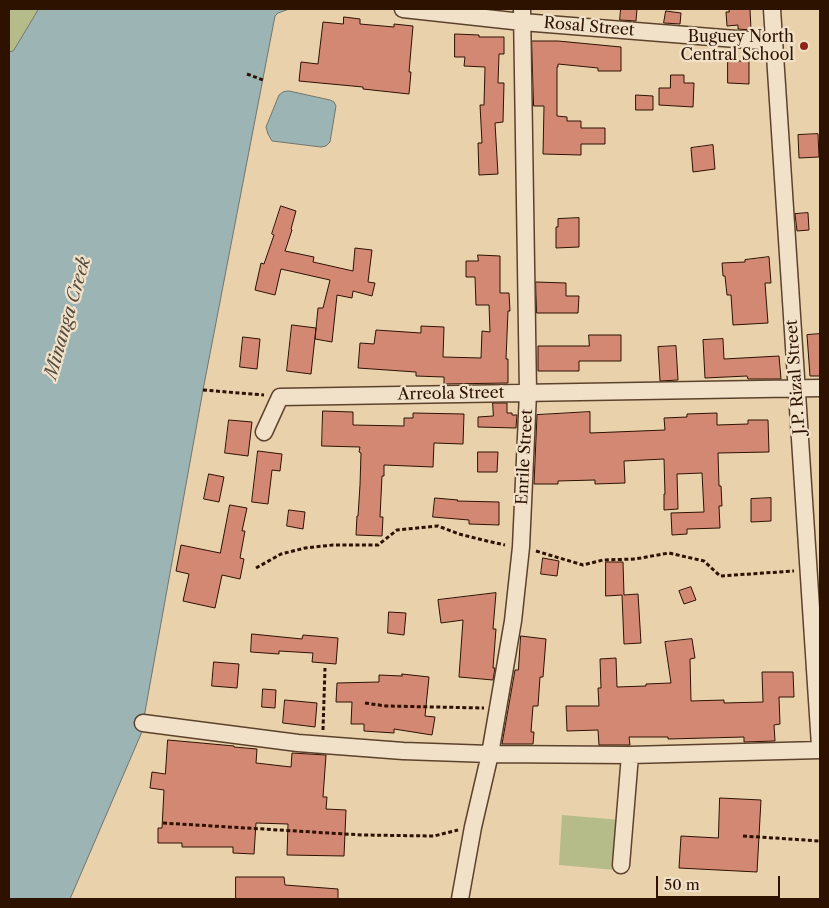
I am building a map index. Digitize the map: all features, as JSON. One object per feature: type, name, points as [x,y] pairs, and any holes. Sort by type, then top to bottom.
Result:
[{"type":"street","name":"Rosal Street","points":[[403,9],[522,15],[774,42]]},
{"type":"street","name":"J.P. Rizal Street","points":[[772,9],[820,746]]},
{"type":"street","name":"Enrile Street","points":[[460,899],[498,708],[513,621],[521,547],[528,394],[522,15]]},
{"type":"street","name":"Arreola Street","points":[[280,397],[820,388]]},
{"type":"street","points":[[264,432],[280,397]]},
{"type":"street","points":[[143,724],[298,743],[403,751],[630,755],[820,750]]},
{"type":"street","points":[[622,865],[630,755]]},
{"type":"path","points":[[247,74],[262,80]]},
{"type":"path","points":[[203,390],[280,397]]},
{"type":"path","points":[[322,745],[325,668]]},
{"type":"path","points":[[365,703],[396,706],[498,708]]},
{"type":"path","points":[[163,823],[362,835],[434,836],[473,827]]},
{"type":"path","points":[[743,836],[820,841]]},
{"type":"green space","points":[[9,9],[39,9],[13,51],[9,52]]},
{"type":"green space","points":[[562,815],[621,820],[616,870],[559,865]]},
{"type":"water","name":"Minanga Creek","points":[[39,9],[289,9],[275,16],[203,390],[141,734],[70,899],[9,899],[9,52],[13,51]]},
{"type":"water","points":[[289,91],[334,102],[336,106],[330,142],[326,146],[272,141],[266,127],[279,95]]},
{"type":"building","points":[[621,9],[637,9],[636,21],[620,20]]},
{"type":"building","points":[[729,9],[750,9],[751,30],[738,29],[738,25],[727,26],[726,12],[729,12]]},
{"type":"building","points":[[666,11],[681,13],[680,24],[664,23]]},
{"type":"building","points":[[344,17],[360,19],[360,24],[394,27],[394,24],[413,26],[409,94],[363,89],[363,87],[299,81],[301,62],[318,64],[323,22],[343,24]]},
{"type":"building","points":[[455,34],[479,35],[479,37],[504,37],[504,54],[499,54],[498,83],[504,83],[503,122],[495,123],[498,174],[479,175],[478,143],[482,143],[480,105],[484,105],[485,67],[464,66],[465,57],[455,57]]},
{"type":"building","points":[[532,41],[558,41],[621,47],[621,71],[598,71],[598,68],[558,64],[557,67],[557,116],[567,117],[567,121],[581,121],[581,128],[605,128],[605,144],[581,144],[581,155],[543,154],[544,106],[534,106]]},
{"type":"building","points":[[728,61],[749,61],[749,84],[728,83]]},
{"type":"building","points":[[671,75],[684,75],[684,83],[694,83],[693,107],[659,105],[659,88],[670,88]]},
{"type":"building","points":[[636,95],[653,96],[653,110],[636,110]]},
{"type":"building","points":[[818,134],[819,157],[799,158],[798,135]]},
{"type":"building","points":[[713,145],[715,169],[693,172],[691,148]]},
{"type":"building","points":[[281,206],[296,211],[285,251],[314,257],[313,262],[353,271],[355,248],[372,250],[368,282],[375,283],[372,296],[353,291],[352,298],[337,295],[332,342],[315,339],[318,308],[323,308],[330,280],[281,269],[275,295],[255,290],[261,263],[264,264]]},
{"type":"building","points":[[808,213],[809,230],[797,231],[795,214]]},
{"type":"building","points":[[579,218],[579,247],[556,248],[558,219]]},
{"type":"building","points":[[478,255],[500,256],[500,293],[509,293],[510,311],[508,311],[506,359],[508,359],[508,383],[444,384],[444,377],[416,376],[416,372],[358,368],[360,343],[374,344],[376,330],[421,333],[421,326],[444,327],[443,357],[481,358],[482,331],[490,332],[489,305],[476,305],[475,277],[466,277],[466,261],[478,261]]},
{"type":"building","points":[[769,257],[771,283],[765,283],[768,323],[733,325],[731,295],[727,295],[722,263],[745,262],[745,260]]},
{"type":"building","points":[[536,282],[566,283],[566,296],[579,296],[578,313],[537,313]]},
{"type":"building","points":[[292,325],[316,328],[311,374],[287,371]]},
{"type":"building","points":[[820,334],[820,376],[810,376],[807,335]]},
{"type":"building","points":[[589,335],[621,335],[621,361],[579,361],[579,371],[538,371],[538,346],[589,346]]},
{"type":"building","points":[[243,337],[260,339],[257,369],[240,367]]},
{"type":"building","points":[[723,339],[724,359],[779,356],[781,379],[748,379],[747,376],[705,378],[703,340]]},
{"type":"building","points":[[676,346],[678,380],[660,381],[658,347]]},
{"type":"building","points":[[493,403],[507,403],[507,413],[517,415],[516,428],[478,427],[478,417],[493,416]]},
{"type":"building","points":[[323,411],[353,412],[353,425],[404,426],[404,418],[413,418],[413,413],[464,414],[463,444],[434,443],[433,467],[384,465],[380,517],[383,517],[382,536],[356,535],[360,485],[360,447],[322,446]]},
{"type":"building","points":[[590,412],[590,433],[665,430],[664,418],[687,417],[687,414],[717,413],[717,425],[748,424],[748,420],[768,420],[769,452],[718,453],[722,506],[719,506],[720,528],[687,529],[687,534],[672,535],[671,513],[704,512],[702,473],[677,474],[678,509],[664,510],[664,459],[624,461],[625,483],[595,484],[595,480],[558,481],[558,484],[534,484],[537,415]]},
{"type":"building","points":[[229,420],[252,422],[248,456],[225,453]]},
{"type":"building","points":[[258,451],[282,454],[280,471],[272,470],[268,504],[252,502]]},
{"type":"building","points":[[478,452],[498,452],[497,472],[478,472]]},
{"type":"building","points":[[209,474],[224,477],[219,502],[204,499]]},
{"type":"building","points":[[435,498],[457,501],[499,502],[499,525],[469,524],[469,520],[433,517]]},
{"type":"building","points":[[771,498],[771,521],[751,522],[751,499]]},
{"type":"building","points":[[230,505],[247,508],[242,531],[245,531],[240,558],[244,559],[240,579],[222,575],[215,608],[183,601],[189,574],[176,571],[181,545],[220,553]]},
{"type":"building","points":[[289,510],[305,512],[303,529],[287,526]]},
{"type":"building","points":[[543,558],[559,561],[557,576],[541,574]]},
{"type":"building","points":[[606,562],[623,562],[624,595],[638,594],[641,643],[624,644],[622,595],[606,596]]},
{"type":"building","points":[[691,587],[696,600],[684,604],[679,591]]},
{"type":"building","points":[[496,593],[493,629],[496,629],[493,680],[459,677],[463,620],[441,623],[438,600]]},
{"type":"building","points":[[389,612],[406,613],[404,635],[388,633]]},
{"type":"building","points":[[252,634],[302,639],[303,635],[338,638],[336,664],[312,662],[313,653],[279,651],[279,654],[251,652]]},
{"type":"building","points":[[521,636],[546,639],[543,677],[540,677],[538,706],[533,706],[531,732],[534,732],[533,744],[502,744],[515,670],[518,670]]},
{"type":"building","points":[[692,639],[695,658],[690,659],[691,701],[724,700],[724,703],[763,702],[762,672],[793,672],[794,697],[779,697],[780,724],[774,725],[775,741],[744,742],[744,737],[668,739],[668,737],[629,737],[630,745],[599,745],[598,730],[567,731],[566,706],[599,706],[598,688],[601,688],[600,659],[616,658],[617,687],[671,683],[665,642]]},
{"type":"building","points":[[214,662],[239,664],[237,688],[212,686]]},
{"type":"building","points":[[402,674],[429,677],[425,716],[435,717],[432,735],[394,729],[394,733],[364,731],[364,724],[351,724],[352,702],[336,702],[337,683],[379,682],[379,675],[402,676]]},
{"type":"building","points":[[263,689],[276,690],[275,708],[262,707]]},
{"type":"building","points":[[285,700],[317,703],[315,727],[283,723]]},
{"type":"building","points":[[168,740],[257,749],[256,763],[291,767],[292,753],[326,755],[323,797],[327,797],[326,809],[346,810],[344,856],[287,855],[288,824],[256,823],[254,854],[233,853],[233,847],[182,847],[182,843],[158,843],[158,828],[162,828],[164,790],[150,788],[152,772],[165,774]]},
{"type":"building","points":[[720,798],[761,800],[757,872],[679,868],[681,836],[718,838]]},
{"type":"building","points":[[236,877],[284,877],[285,885],[338,889],[338,899],[236,899]]},
{"type":"place","name":"Buguey North Central School","points":[[804,46]]}]
